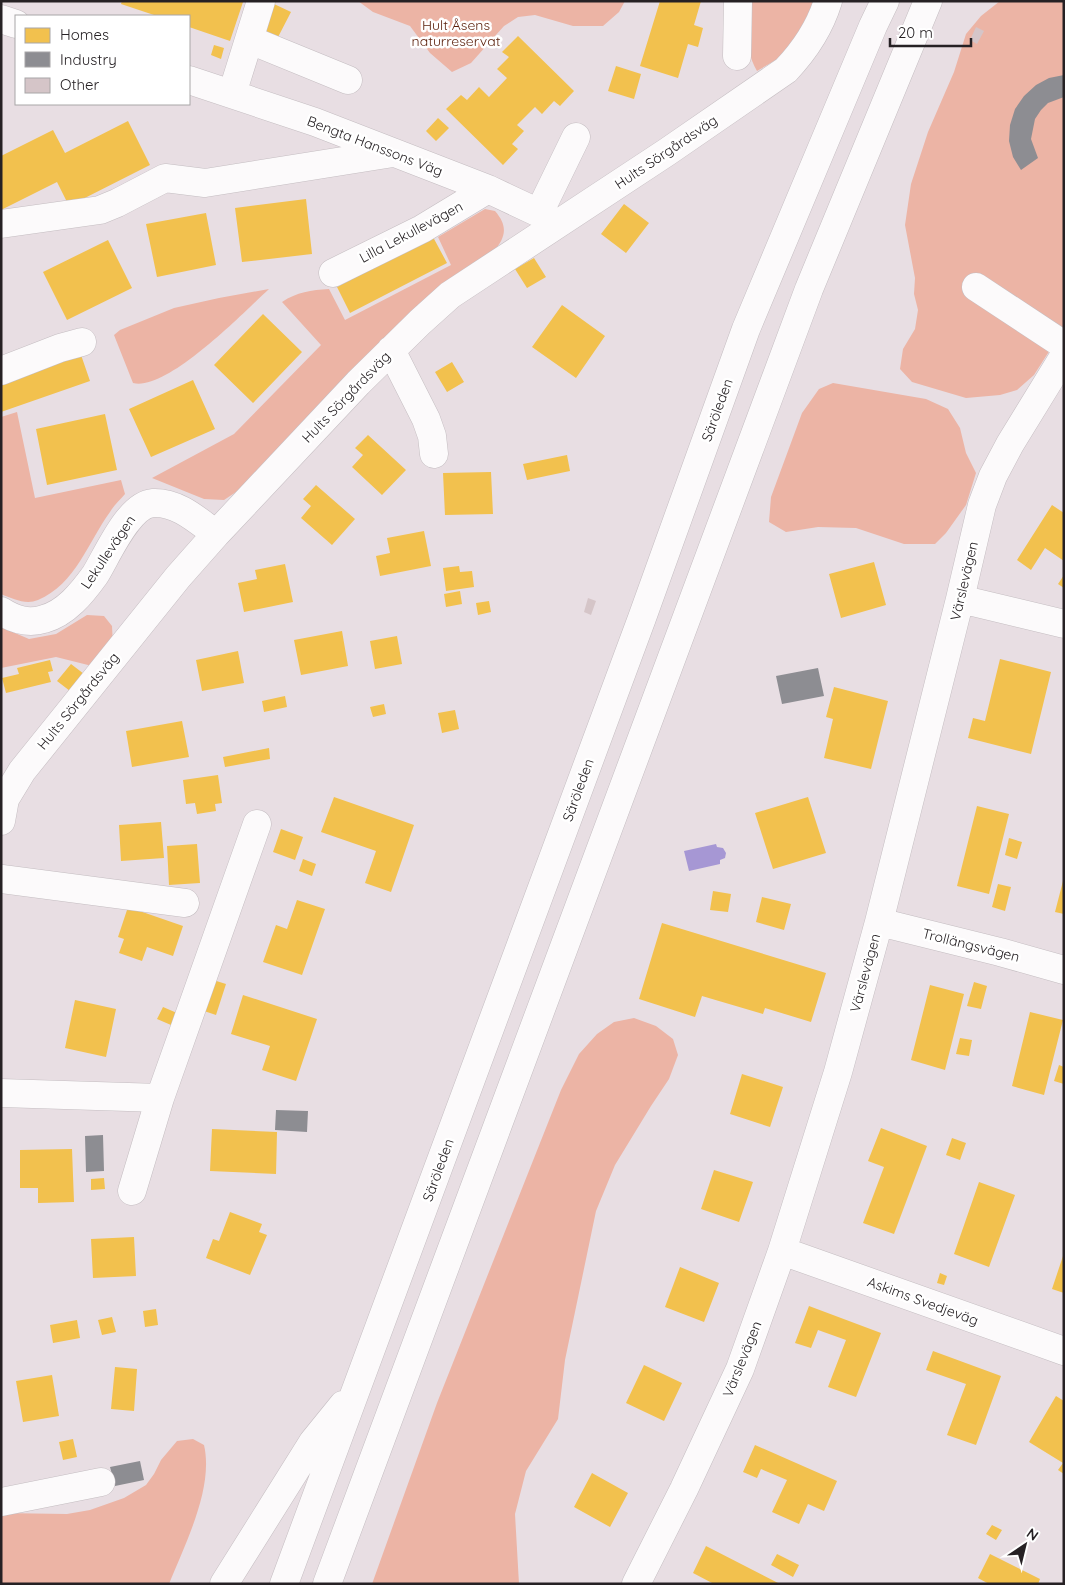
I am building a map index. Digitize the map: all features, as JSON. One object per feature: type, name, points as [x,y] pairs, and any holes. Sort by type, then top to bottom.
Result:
[{"type":"street","points":[[232,94],[261,1]]},
{"type":"street","points":[[737,56],[738,1]]},
{"type":"street","name":"Hults Sörgårdsväg","points":[[2,814],[5,799],[22,771],[172,585],[216,534],[391,350],[450,296],[547,219],[667,152],[786,70],[803,49],[828,1]]},
{"type":"street","name":"Säröleden","points":[[284,1584],[638,628],[746,329],[885,1]]},
{"type":"street","points":[[328,1584],[809,289],[928,1]]},
{"type":"street","points":[[1,19],[15,24]]},
{"type":"street","points":[[250,40],[348,80]]},
{"type":"street","name":"Bengta Hanssons Väg","points":[[190,80],[315,122],[488,189],[524,204],[547,219]]},
{"type":"street","points":[[547,219],[576,137]]},
{"type":"street","points":[[1,224],[100,210],[118,203],[166,178],[205,183],[393,153]]},
{"type":"street","name":"Lilla Lekullevägen","points":[[333,273],[422,229],[488,189]]},
{"type":"street","points":[[976,287],[1064,345]]},
{"type":"street","points":[[1,371],[60,348],[82,342]]},
{"type":"street","points":[[391,350],[426,419],[432,436],[434,454]]},
{"type":"street","name":"Värslevägen","points":[[636,1584],[684,1489],[740,1369],[782,1251],[838,1072],[879,922],[982,505],[993,476],[1023,421],[1064,356]]},
{"type":"street","name":"Lekullevägen","points":[[1,611],[23,622],[53,617],[66,608],[96,574],[130,518],[139,509],[150,503],[167,503],[181,509],[216,534]]},
{"type":"street","points":[[960,599],[1064,624]]},
{"type":"street","points":[[132,1191],[160,1098],[257,824]]},
{"type":"street","points":[[1,865],[1,892]]},
{"type":"street","points":[[2,879],[185,903]]},
{"type":"street","name":"Trollängsvägen","points":[[879,922],[1064,970]]},
{"type":"street","points":[[1,1094],[160,1098]]},
{"type":"street","name":"Askims Svedjeväg","points":[[782,1251],[1064,1351]]},
{"type":"street","points":[[224,1584],[313,1442],[358,1386]]},
{"type":"street","points":[[1,1502],[101,1482]]},
{"type":"green space","name":"Hult Åsens naturreservat","points":[[358,1],[625,1],[619,12],[603,26],[573,26],[535,15],[518,17],[504,26],[471,63],[452,72],[430,53],[410,26],[373,12]]},
{"type":"green space","points":[[749,1],[816,1],[793,50],[757,71],[748,46]]},
{"type":"green space","points":[[1000,1],[1064,1],[1064,328],[1034,375],[1017,390],[1000,395],[966,398],[912,382],[900,369],[903,349],[915,329],[918,310],[914,294],[915,278],[905,225],[911,184],[928,132],[954,72],[966,34],[981,16]]},
{"type":"green space","points":[[485,209],[495,211],[504,227],[501,241],[494,251],[239,490],[224,500],[204,499],[152,478],[234,434],[321,345],[282,302],[304,292],[329,289],[345,320],[451,265],[438,237]]},
{"type":"green space","points":[[269,289],[224,331],[184,363],[165,375],[148,382],[133,383],[114,335],[120,330],[174,308]]},
{"type":"green space","points":[[833,383],[926,399],[948,409],[960,428],[966,453],[976,473],[966,505],[946,533],[935,544],[904,544],[856,528],[818,527],[786,532],[769,522],[771,497],[802,413],[819,389]]},
{"type":"green space","points":[[17,412],[35,498],[121,480],[125,494],[112,509],[72,573],[51,593],[38,600],[29,602],[20,601],[1,594],[1,417]]},
{"type":"green space","points":[[87,615],[104,616],[112,626],[113,646],[96,667],[56,657],[1,668],[1,627],[29,639],[56,634]]},
{"type":"green space","points":[[634,1018],[656,1026],[673,1039],[678,1055],[669,1079],[615,1165],[596,1211],[565,1360],[558,1419],[526,1471],[515,1514],[519,1584],[372,1584],[437,1403],[561,1090],[579,1054],[597,1034],[614,1022]]},
{"type":"green space","points":[[193,1439],[204,1445],[205,1479],[202,1497],[190,1534],[169,1584],[1,1584],[1,1513],[67,1514],[90,1510],[124,1498],[146,1485],[161,1460],[177,1441]]},
{"type":"shaded area","points":[[716,844],[717,847],[723,848],[726,853],[725,858],[720,860],[720,864],[689,871],[684,851]]},
{"type":"building: Homes","points":[[122,1],[243,2],[230,41],[190,27],[190,15],[154,15],[121,4]]},
{"type":"building: Homes","points":[[660,1],[701,1],[694,25],[703,28],[698,47],[688,44],[678,78],[640,66]]},
{"type":"building: Homes","points":[[274,4],[291,12],[276,41],[259,32]]},
{"type":"building: Homes","points":[[518,36],[574,91],[560,106],[554,101],[542,114],[535,107],[517,125],[524,131],[512,144],[518,149],[503,165],[446,109],[461,95],[467,100],[479,87],[489,97],[507,78],[497,69],[509,57],[502,52]]},
{"type":"building: Homes","points":[[214,45],[224,48],[221,59],[211,55]]},
{"type":"building: Homes","points":[[616,66],[641,74],[634,99],[608,91]]},
{"type":"building: Homes","points":[[438,118],[449,128],[436,141],[426,131]]},
{"type":"building: Homes","points":[[128,121],[150,165],[69,206],[57,182],[1,210],[1,156],[53,130],[65,153]]},
{"type":"building: Homes","points":[[306,199],[312,254],[242,262],[235,208]]},
{"type":"building: Homes","points":[[624,204],[649,223],[626,253],[601,234]]},
{"type":"building: Homes","points":[[206,213],[216,265],[157,277],[146,224]]},
{"type":"building: Homes","points":[[433,237],[447,263],[350,313],[337,287]]},
{"type":"building: Homes","points":[[108,240],[132,288],[67,320],[43,272]]},
{"type":"building: Homes","points":[[534,258],[546,277],[527,288],[515,269]]},
{"type":"building: Homes","points":[[562,305],[605,336],[576,378],[532,347]]},
{"type":"building: Homes","points":[[263,314],[302,352],[253,403],[214,365]]},
{"type":"building: Homes","points":[[80,352],[90,381],[1,412],[1,380]]},
{"type":"building: Homes","points":[[452,362],[464,382],[447,392],[435,372]]},
{"type":"building: Homes","points":[[193,380],[215,429],[151,457],[129,409]]},
{"type":"building: Homes","points":[[105,414],[117,470],[47,485],[36,429]]},
{"type":"building: Homes","points":[[368,435],[406,470],[382,495],[352,467],[363,455],[355,448]]},
{"type":"building: Homes","points":[[567,455],[570,471],[527,480],[523,464]]},
{"type":"building: Homes","points":[[491,472],[493,514],[445,515],[443,473]]},
{"type":"building: Homes","points":[[316,485],[355,519],[332,545],[301,518],[311,506],[303,499]]},
{"type":"building: Homes","points":[[1052,505],[1064,513],[1064,561],[1045,548],[1031,570],[1017,560]]},
{"type":"building: Homes","points":[[424,531],[431,566],[380,576],[376,556],[390,553],[387,538]]},
{"type":"building: Homes","points":[[874,562],[886,605],[841,618],[829,574]]},
{"type":"building: Homes","points":[[285,564],[293,602],[244,612],[238,583],[257,579],[255,570]]},
{"type":"building: Homes","points":[[459,566],[460,572],[472,571],[474,587],[446,591],[443,568]]},
{"type":"building: Homes","points":[[1064,575],[1064,588],[1058,584]]},
{"type":"building: Homes","points":[[460,591],[462,604],[446,607],[444,594]]},
{"type":"building: Homes","points":[[489,601],[491,612],[478,615],[476,603]]},
{"type":"building: Homes","points":[[342,631],[348,666],[301,675],[294,640]]},
{"type":"building: Homes","points":[[397,636],[402,664],[375,669],[370,641]]},
{"type":"building: Homes","points":[[238,651],[244,683],[202,691],[196,660]]},
{"type":"building: Homes","points":[[1000,659],[1051,672],[1031,754],[968,738],[973,718],[985,721]]},
{"type":"building: Homes","points":[[50,660],[53,671],[48,672],[51,682],[6,693],[2,678],[19,674],[17,668]]},
{"type":"building: Homes","points":[[71,664],[84,674],[70,691],[57,681]]},
{"type":"building: Homes","points":[[834,687],[888,701],[871,769],[824,758],[833,719],[826,717]]},
{"type":"building: Homes","points":[[285,696],[287,707],[264,712],[262,701]]},
{"type":"building: Homes","points":[[384,704],[386,714],[373,717],[370,707]]},
{"type":"building: Homes","points":[[455,710],[459,729],[442,733],[438,713]]},
{"type":"building: Homes","points":[[182,721],[189,757],[132,767],[126,731]]},
{"type":"building: Homes","points":[[269,748],[270,759],[225,767],[223,757]]},
{"type":"building: Homes","points":[[218,775],[222,803],[215,804],[216,811],[197,814],[195,803],[186,804],[183,780]]},
{"type":"building: Homes","points":[[334,797],[414,825],[391,892],[365,883],[376,851],[321,832]]},
{"type":"building: Homes","points":[[808,797],[826,853],[773,869],[755,813]]},
{"type":"building: Homes","points":[[977,806],[1009,814],[989,894],[957,886]]},
{"type":"building: Homes","points":[[161,822],[164,858],[121,861],[119,825]]},
{"type":"building: Homes","points":[[281,829],[303,837],[295,860],[273,852]]},
{"type":"building: Homes","points":[[1009,838],[1022,842],[1017,859],[1005,855]]},
{"type":"building: Homes","points":[[197,844],[200,883],[169,885],[167,846]]},
{"type":"building: Homes","points":[[303,859],[316,864],[312,876],[299,871]]},
{"type":"building: Homes","points":[[1064,881],[1064,914],[1055,912]]},
{"type":"building: Homes","points":[[998,884],[1011,887],[1005,911],[992,907]]},
{"type":"building: Homes","points":[[713,891],[731,894],[728,912],[710,910]]},
{"type":"building: Homes","points":[[762,897],[791,904],[784,930],[756,922]]},
{"type":"building: Homes","points":[[297,900],[325,909],[302,975],[263,962],[276,925],[287,929]]},
{"type":"building: Homes","points":[[128,907],[183,926],[173,956],[147,947],[142,961],[119,953],[124,939],[118,937]]},
{"type":"building: Homes","points":[[662,923],[826,973],[811,1022],[765,1008],[763,1014],[702,996],[695,1017],[639,999]]},
{"type":"building: Homes","points":[[210,979],[226,984],[216,1015],[201,1010]]},
{"type":"building: Homes","points":[[974,982],[987,986],[981,1009],[967,1006]]},
{"type":"building: Homes","points":[[930,985],[964,994],[945,1070],[911,1060]]},
{"type":"building: Homes","points":[[243,995],[317,1019],[296,1081],[262,1070],[270,1046],[231,1034]]},
{"type":"building: Homes","points":[[75,1000],[116,1009],[106,1057],[65,1048]]},
{"type":"building: Homes","points":[[163,1007],[177,1013],[171,1025],[157,1019]]},
{"type":"building: Homes","points":[[1030,1012],[1063,1020],[1044,1095],[1012,1086]]},
{"type":"building: Homes","points":[[960,1038],[972,1040],[969,1056],[956,1054]]},
{"type":"building: Homes","points":[[1059,1065],[1064,1067],[1064,1084],[1054,1081]]},
{"type":"building: Homes","points":[[742,1074],[783,1087],[770,1127],[730,1114]]},
{"type":"building: Homes","points":[[881,1128],[927,1146],[894,1234],[863,1223],[884,1167],[868,1161]]},
{"type":"building: Homes","points":[[212,1129],[277,1132],[276,1174],[210,1171]]},
{"type":"building: Homes","points":[[952,1138],[966,1143],[960,1160],[946,1155]]},
{"type":"building: Homes","points":[[72,1149],[74,1202],[38,1203],[38,1188],[20,1188],[20,1150]]},
{"type":"building: Homes","points":[[714,1170],[753,1182],[739,1222],[701,1209]]},
{"type":"building: Homes","points":[[104,1178],[105,1189],[91,1190],[91,1179]]},
{"type":"building: Homes","points":[[979,1182],[1015,1195],[989,1267],[954,1254]]},
{"type":"building: Homes","points":[[230,1212],[262,1224],[259,1232],[267,1235],[250,1275],[206,1258],[213,1239],[219,1241]]},
{"type":"building: Homes","points":[[134,1237],[136,1276],[93,1278],[91,1239]]},
{"type":"building: Homes","points":[[1064,1256],[1064,1293],[1052,1289]]},
{"type":"building: Homes","points":[[680,1267],[719,1283],[704,1322],[665,1307]]},
{"type":"building: Homes","points":[[940,1273],[947,1276],[944,1285],[937,1283]]},
{"type":"building: Homes","points":[[809,1306],[881,1333],[856,1397],[828,1387],[846,1340],[818,1330],[811,1348],[795,1343]]},
{"type":"building: Homes","points":[[156,1309],[158,1325],[145,1327],[143,1311]]},
{"type":"building: Homes","points":[[112,1317],[116,1332],[102,1335],[98,1320]]},
{"type":"building: Homes","points":[[77,1320],[80,1338],[53,1343],[50,1325]]},
{"type":"building: Homes","points":[[933,1351],[1001,1376],[976,1445],[947,1435],[966,1384],[926,1370]]},
{"type":"building: Homes","points":[[644,1365],[682,1383],[664,1421],[626,1403]]},
{"type":"building: Homes","points":[[115,1367],[137,1369],[134,1411],[111,1409]]},
{"type":"building: Homes","points":[[52,1375],[59,1416],[23,1422],[16,1381]]},
{"type":"building: Homes","points":[[1056,1396],[1064,1401],[1064,1474],[1058,1470],[1063,1463],[1029,1442]]},
{"type":"building: Homes","points":[[73,1439],[77,1457],[63,1460],[59,1442]]},
{"type":"building: Homes","points":[[755,1445],[837,1481],[824,1511],[808,1504],[799,1524],[772,1512],[787,1480],[761,1469],[757,1478],[743,1472]]},
{"type":"building: Homes","points":[[592,1473],[628,1493],[610,1527],[574,1507]]},
{"type":"building: Homes","points":[[992,1525],[1002,1530],[996,1540],[986,1534]]},
{"type":"building: Homes","points":[[706,1546],[780,1584],[714,1584],[693,1573]]},
{"type":"building: Homes","points":[[777,1554],[799,1565],[793,1577],[771,1565]]},
{"type":"building: Homes","points":[[990,1554],[1040,1579],[1038,1584],[989,1584],[978,1578]]},
{"type":"building: Industry","points":[[1064,75],[1064,97],[1048,103],[1035,119],[1031,139],[1038,158],[1021,170],[1013,157],[1009,141],[1010,125],[1015,109],[1024,96],[1036,85],[1049,78]]},
{"type":"building: Industry","points":[[818,668],[824,696],[782,704],[776,676]]},
{"type":"building: Industry","points":[[276,1110],[308,1111],[307,1132],[275,1130]]},
{"type":"building: Industry","points":[[103,1135],[104,1171],[86,1172],[85,1136]]},
{"type":"building: Industry","points":[[140,1461],[144,1480],[115,1486],[110,1467]]},
{"type":"building: Other","points":[[976,27],[984,31],[977,44],[970,40]]},
{"type":"building: Other","points":[[588,598],[596,601],[591,615],[584,612]]}]
